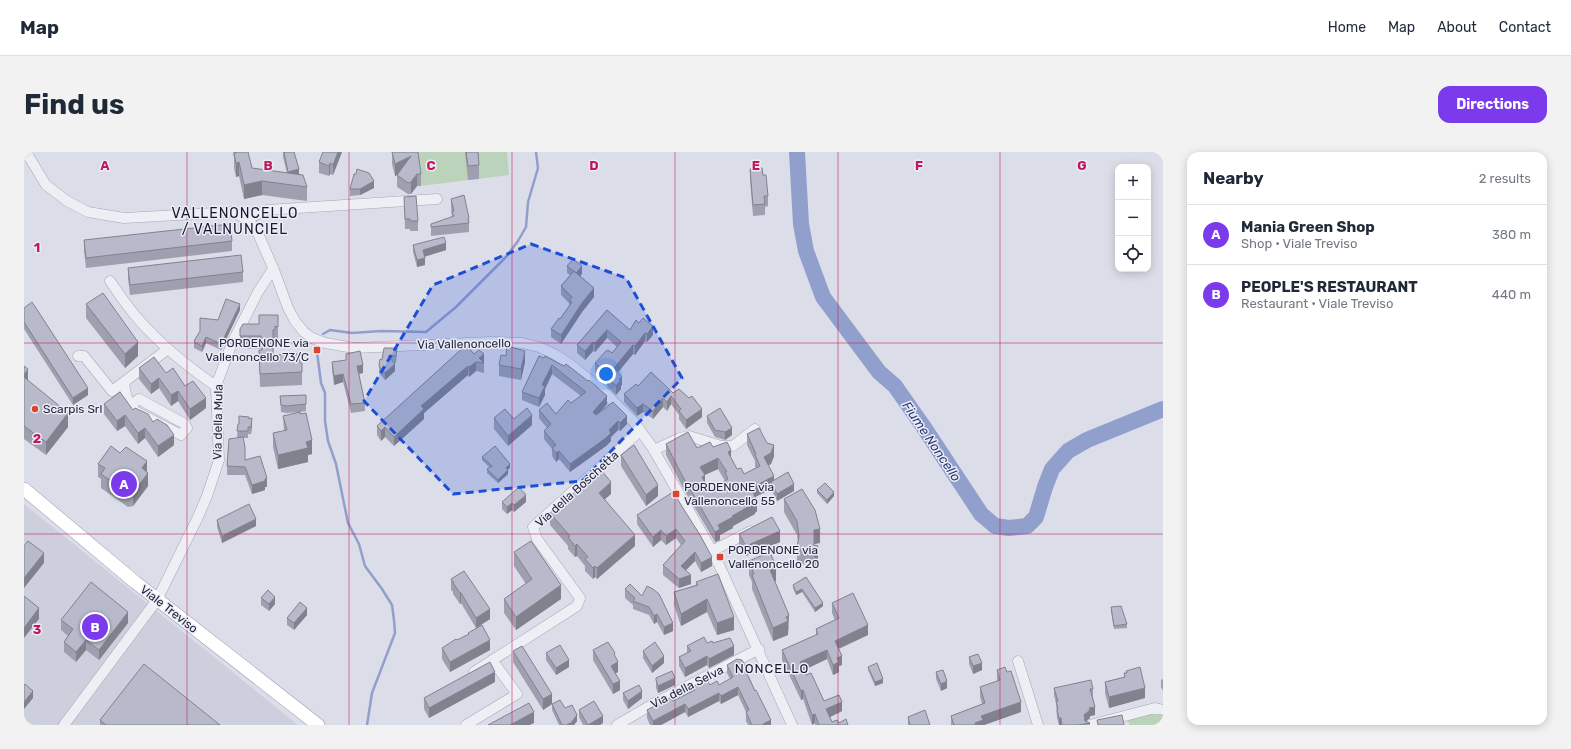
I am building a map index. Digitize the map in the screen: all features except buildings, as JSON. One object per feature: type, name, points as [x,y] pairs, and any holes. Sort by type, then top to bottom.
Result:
[{"type":"main road","name":"Viale Treviso","points":[[24,489],[158,600],[318,725]]},
{"type":"street","points":[[26,152],[46,185],[66,200],[88,212],[124,218],[232,212],[247,219],[266,210],[437,199]]},
{"type":"street","name":"Via Vallenoncello","points":[[247,219],[256,229],[295,320],[304,332],[312,338],[325,343],[354,348],[492,342],[522,343],[539,347],[556,355],[566,361],[598,387],[634,422],[654,450],[712,550],[759,649],[792,725]]},
{"type":"street","name":"Via della Mula","points":[[64,725],[158,600],[207,496],[219,460],[216,386],[232,343],[258,292],[271,272],[274,270]]},
{"type":"street","points":[[110,280],[138,320],[188,367],[216,386]]},
{"type":"street","points":[[78,356],[84,356],[112,391],[168,349]]},
{"type":"street","points":[[124,382],[127,400],[130,405],[135,411],[181,435],[188,428],[185,424],[139,399],[130,405]]},
{"type":"street","points":[[654,450],[680,438],[689,436],[721,446],[733,446],[754,429]]},
{"type":"street","name":"Via della Boschetta","points":[[467,676],[577,606],[580,598],[537,539],[533,527],[640,431]]},
{"type":"street","points":[[712,550],[759,527]]},
{"type":"street","name":"Via della Selva","points":[[617,725],[653,704],[759,649]]},
{"type":"street","points":[[466,725],[517,694],[492,660]]},
{"type":"street","points":[[1018,661],[1038,725]]},
{"type":"street","points":[[1090,725],[1155,708],[1163,710]]},
{"type":"highlighted area","points":[[531,244],[626,278],[682,378],[582,481],[453,494],[364,401],[433,285]]},
{"type":"shaded area","points":[[24,504],[298,725],[24,725]]},
{"type":"green space","points":[[412,152],[507,152],[509,175],[420,186]]},
{"type":"green space","points":[[1158,712],[1163,713],[1163,725],[1129,725],[1128,719]]},
{"type":"waterway","points":[[323,334],[330,330],[352,333],[381,331],[426,332],[456,307],[506,257],[526,227],[528,202],[538,168],[536,152]]},
{"type":"waterway","name":"Fiume Noncello","points":[[797,152],[801,224],[806,251],[823,297],[879,372],[895,386],[981,514],[995,526],[1009,528],[1027,526],[1036,517],[1052,469],[1068,451],[1087,440],[1163,409]]},
{"type":"waterway","points":[[317,352],[321,383],[325,393],[325,421],[328,441],[336,464],[348,523],[359,544],[365,566],[392,605],[395,633],[372,693],[367,725]]},
{"type":"place","name":"PORDENONE via Vallenoncello 73/C","points":[[317,350]]},
{"type":"place","name":"Scarpis Srl","points":[[35,409]]},
{"type":"place","name":"Mania Green Shop","points":[[124,484]]},
{"type":"place","name":"PORDENONE via Vallenoncello 55","points":[[676,494]]},
{"type":"place","name":"PORDENONE via Vallenoncello 20","points":[[720,557]]},
{"type":"place","name":"PEOPLE'S RESTAURANT","points":[[95,627]]},
{"type":"district","name":"VALLENONCELLO / VALNUNCIEL","points":[[235,222]]},
{"type":"district","name":"NONCELLO","points":[[772,668]]}]
